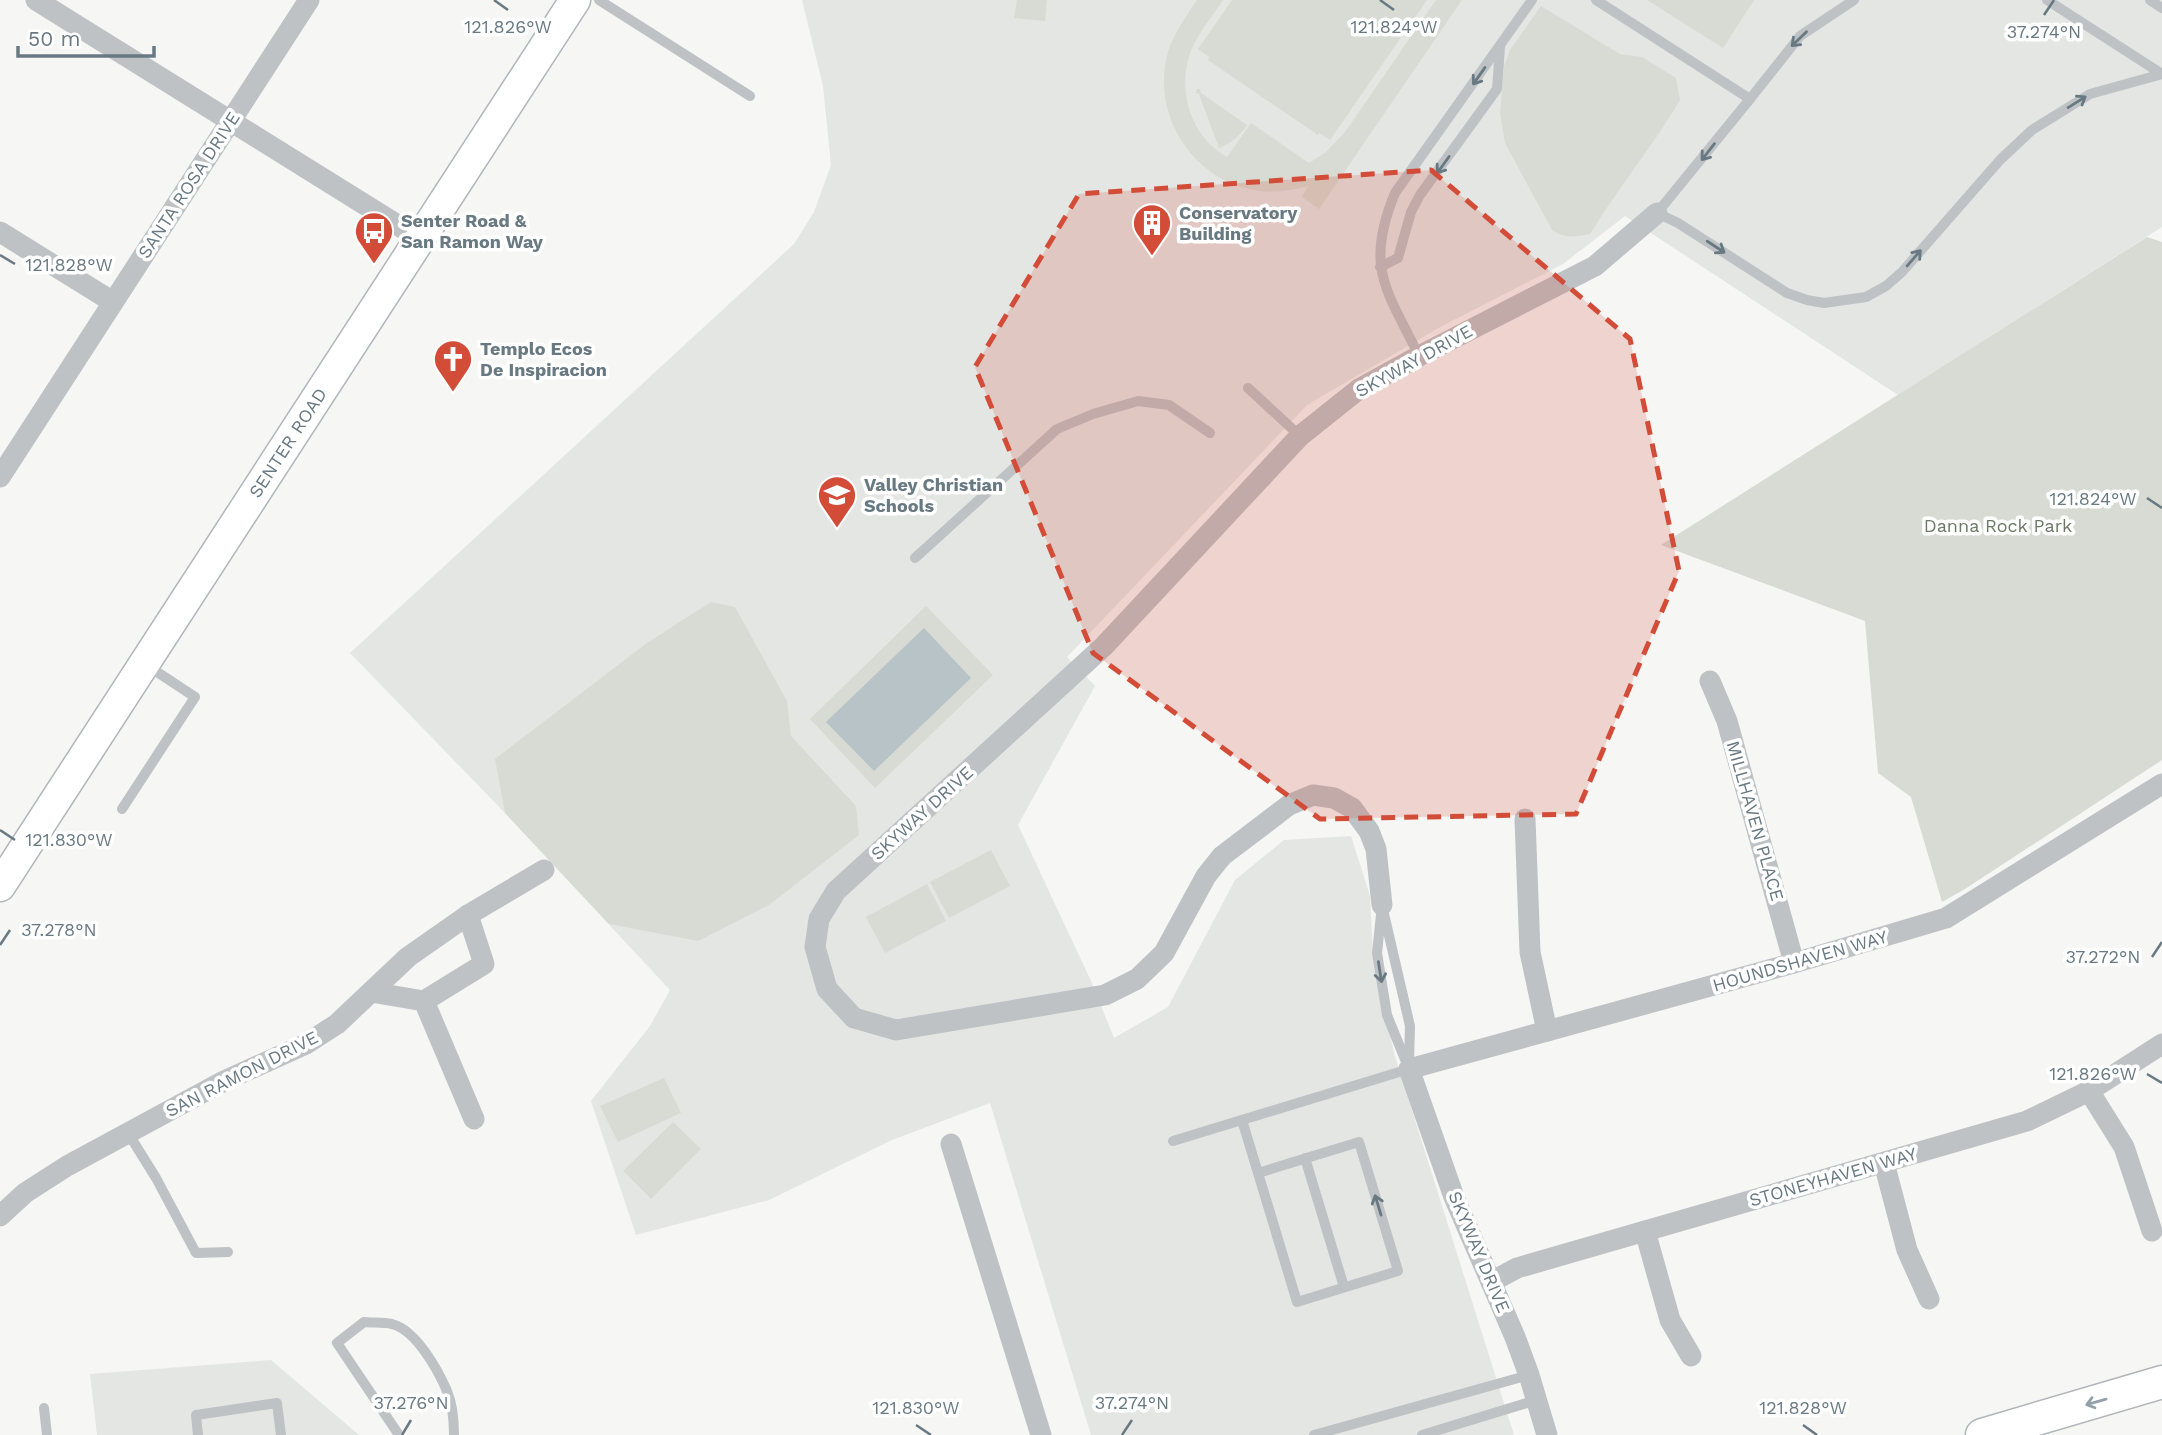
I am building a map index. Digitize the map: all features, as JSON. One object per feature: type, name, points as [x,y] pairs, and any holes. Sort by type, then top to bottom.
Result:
[{"type":"main road","name":"SENTER ROAD","points":[[0,886],[575,0]]},
{"type":"main road","points":[[1982,1435],[2162,1382]]},
{"type":"street","points":[[36,0],[419,239]]},
{"type":"street","name":"SANTA ROSA DRIVE","points":[[0,477],[309,0]]},
{"type":"street","name":"SKYWAY DRIVE","points":[[1382,905],[1376,849],[1369,831],[1353,808],[1334,798],[1312,795],[1289,804],[1222,856],[1206,876],[1164,953],[1137,979],[1105,995],[896,1030],[854,1018],[827,989],[815,947],[819,919],[836,891],[1104,646],[1300,436],[1359,389],[1419,355],[1595,266],[1657,214]]},
{"type":"street","points":[[0,232],[113,302]]},
{"type":"street","name":"MILLHAVEN PLACE","points":[[1710,681],[1727,721],[1794,963]]},
{"type":"street","name":"HOUNDSHAVEN WAY","points":[[1409,1069],[1794,963],[1946,918],[2162,784]]},
{"type":"street","points":[[1525,819],[1530,952],[1547,1031]]},
{"type":"street","name":"SAN RAMON DRIVE","points":[[0,1216],[25,1193],[67,1166],[224,1081],[306,1044],[337,1024],[408,957],[468,915],[544,870]]},
{"type":"street","points":[[371,992],[424,1002],[484,964],[468,915]]},
{"type":"street","points":[[424,1002],[474,1119]]},
{"type":"street","name":"STONEYHAVEN WAY","points":[[1492,1282],[1517,1268],[2027,1121],[2089,1091],[2162,1044]]},
{"type":"street","name":"SKYWAY DRIVE","points":[[1409,1069],[1454,1197],[1529,1375],[1547,1435]]},
{"type":"street","points":[[2089,1091],[2124,1147],[2152,1231]]},
{"type":"street","points":[[951,1144],[1041,1435]]},
{"type":"street","points":[[1884,1163],[1907,1250],[1929,1299]]},
{"type":"street","points":[[1645,1231],[1670,1320],[1691,1356]]},
{"type":"lane","points":[[599,0],[750,96]]},
{"type":"lane","points":[[1419,355],[1385,289],[1380,267],[1383,224],[1395,193],[1532,0]]},
{"type":"lane","points":[[1596,0],[1750,99]]},
{"type":"lane","points":[[1854,0],[1800,36],[1657,214],[1678,223],[1787,293],[1824,303],[1866,297],[1886,286],[1902,272],[2000,160],[2032,130],[2090,94],[2162,74],[2047,0]]},
{"type":"lane","points":[[2150,0],[2162,8]]},
{"type":"lane","points":[[1380,267],[1398,258],[1410,212],[1497,89],[1500,44]]},
{"type":"lane","points":[[1248,388],[1300,436]]},
{"type":"lane","points":[[915,558],[1057,429],[1093,414],[1138,401],[1169,405],[1210,433]]},
{"type":"lane","points":[[122,809],[195,697],[145,664]]},
{"type":"lane","name":"SKYWAY DRIVE","points":[[1382,905],[1409,1026],[1409,1069]]},
{"type":"lane","name":"SKYWAY DRIVE","points":[[1382,905],[1377,953],[1387,1015],[1409,1069]]},
{"type":"lane","points":[[1173,1141],[1409,1069]]},
{"type":"lane","points":[[1242,1120],[1258,1173],[1297,1302],[1398,1271],[1359,1142],[1258,1173]]},
{"type":"lane","points":[[128,1133],[156,1178],[196,1253],[228,1252]]},
{"type":"lane","points":[[1305,1158],[1344,1287]]},
{"type":"lane","points":[[399,1435],[337,1343],[364,1322],[394,1324],[414,1338],[448,1393],[454,1420],[454,1435]]},
{"type":"lane","points":[[1314,1435],[1529,1375]]},
{"type":"lane","points":[[1422,1435],[1537,1400]]},
{"type":"lane","points":[[198,1435],[196,1415],[277,1403],[281,1435]]},
{"type":"lane","points":[[44,1408],[47,1435]]},
{"type":"highlighted area","points":[[1431,170],[1630,339],[1679,571],[1576,814],[1320,819],[1093,653],[975,367],[1079,194]]},
{"type":"shaded area","name":"Valley Christian Schools","points":[[802,0],[2162,0],[2162,227],[1898,395],[1625,216],[1563,264],[1442,326],[1307,405],[1067,657],[1095,686],[1018,825],[1091,981],[1114,1038],[1168,1007],[1235,880],[1284,840],[1351,836],[1370,896],[1373,954],[1394,1053],[1514,1435],[1091,1435],[990,1103],[892,1140],[769,1200],[636,1235],[591,1101],[650,1026],[670,990],[505,813],[350,653],[794,244],[814,212],[831,165],[823,86]]},
{"type":"shaded area","points":[[924,628],[971,678],[874,771],[826,722]]},
{"type":"shaded area","points":[[271,1360],[359,1435],[97,1435],[90,1374]]},
{"type":"green space","points":[[1017,0],[1047,0],[1045,21],[1014,18]]},
{"type":"green space","points":[[1197,0],[1223,0],[1193,46],[1185,77],[1189,109],[1203,136],[1227,157],[1251,123],[1309,163],[1326,152],[1345,132],[1436,0],[1462,0],[1319,209],[1302,197],[1308,186],[1272,192],[1236,185],[1215,175],[1197,160],[1182,142],[1172,122],[1164,76],[1171,45]]},
{"type":"green space","points":[[1232,0],[1427,0],[1330,140],[1319,133],[1318,135],[1208,60],[1209,57],[1198,49]]},
{"type":"green space","points":[[1647,0],[1754,0],[1723,48]]},
{"type":"green space","points":[[1541,6],[1620,54],[1642,57],[1676,78],[1680,100],[1590,234],[1580,236],[1561,235],[1552,230],[1505,143],[1500,114],[1504,66],[1510,50]]},
{"type":"green space","points":[[1197,89],[1247,125],[1235,139],[1219,148],[1199,94],[1196,93]]},
{"type":"green space","name":"Danna Rock Park","points":[[2147,237],[2162,242],[2162,760],[1942,902],[1911,797],[1878,773],[1865,621],[1661,545]]},
{"type":"green space","points":[[711,602],[735,607],[787,701],[791,736],[856,806],[859,835],[769,905],[698,941],[609,924],[505,813],[495,759],[647,643]]},
{"type":"green space","points":[[926,606],[993,675],[875,788],[810,719]]},
{"type":"green space","points":[[991,850],[1010,886],[949,918],[930,882]]},
{"type":"green space","points":[[927,884],[946,921],[885,953],[866,917]]},
{"type":"green space","points":[[664,1078],[681,1113],[618,1142],[600,1106]]},
{"type":"green space","points":[[673,1122],[701,1149],[651,1199],[623,1171]]},
{"type":"place","name":"Conservatory Building","points":[[1152,257]]},
{"type":"place","name":"Senter Road & San Ramon Way","points":[[374,265]]},
{"type":"place","name":"Templo Ecos De Inspiracion","points":[[453,393]]},
{"type":"place","name":"Valley Christian Schools","points":[[837,529]]}]
